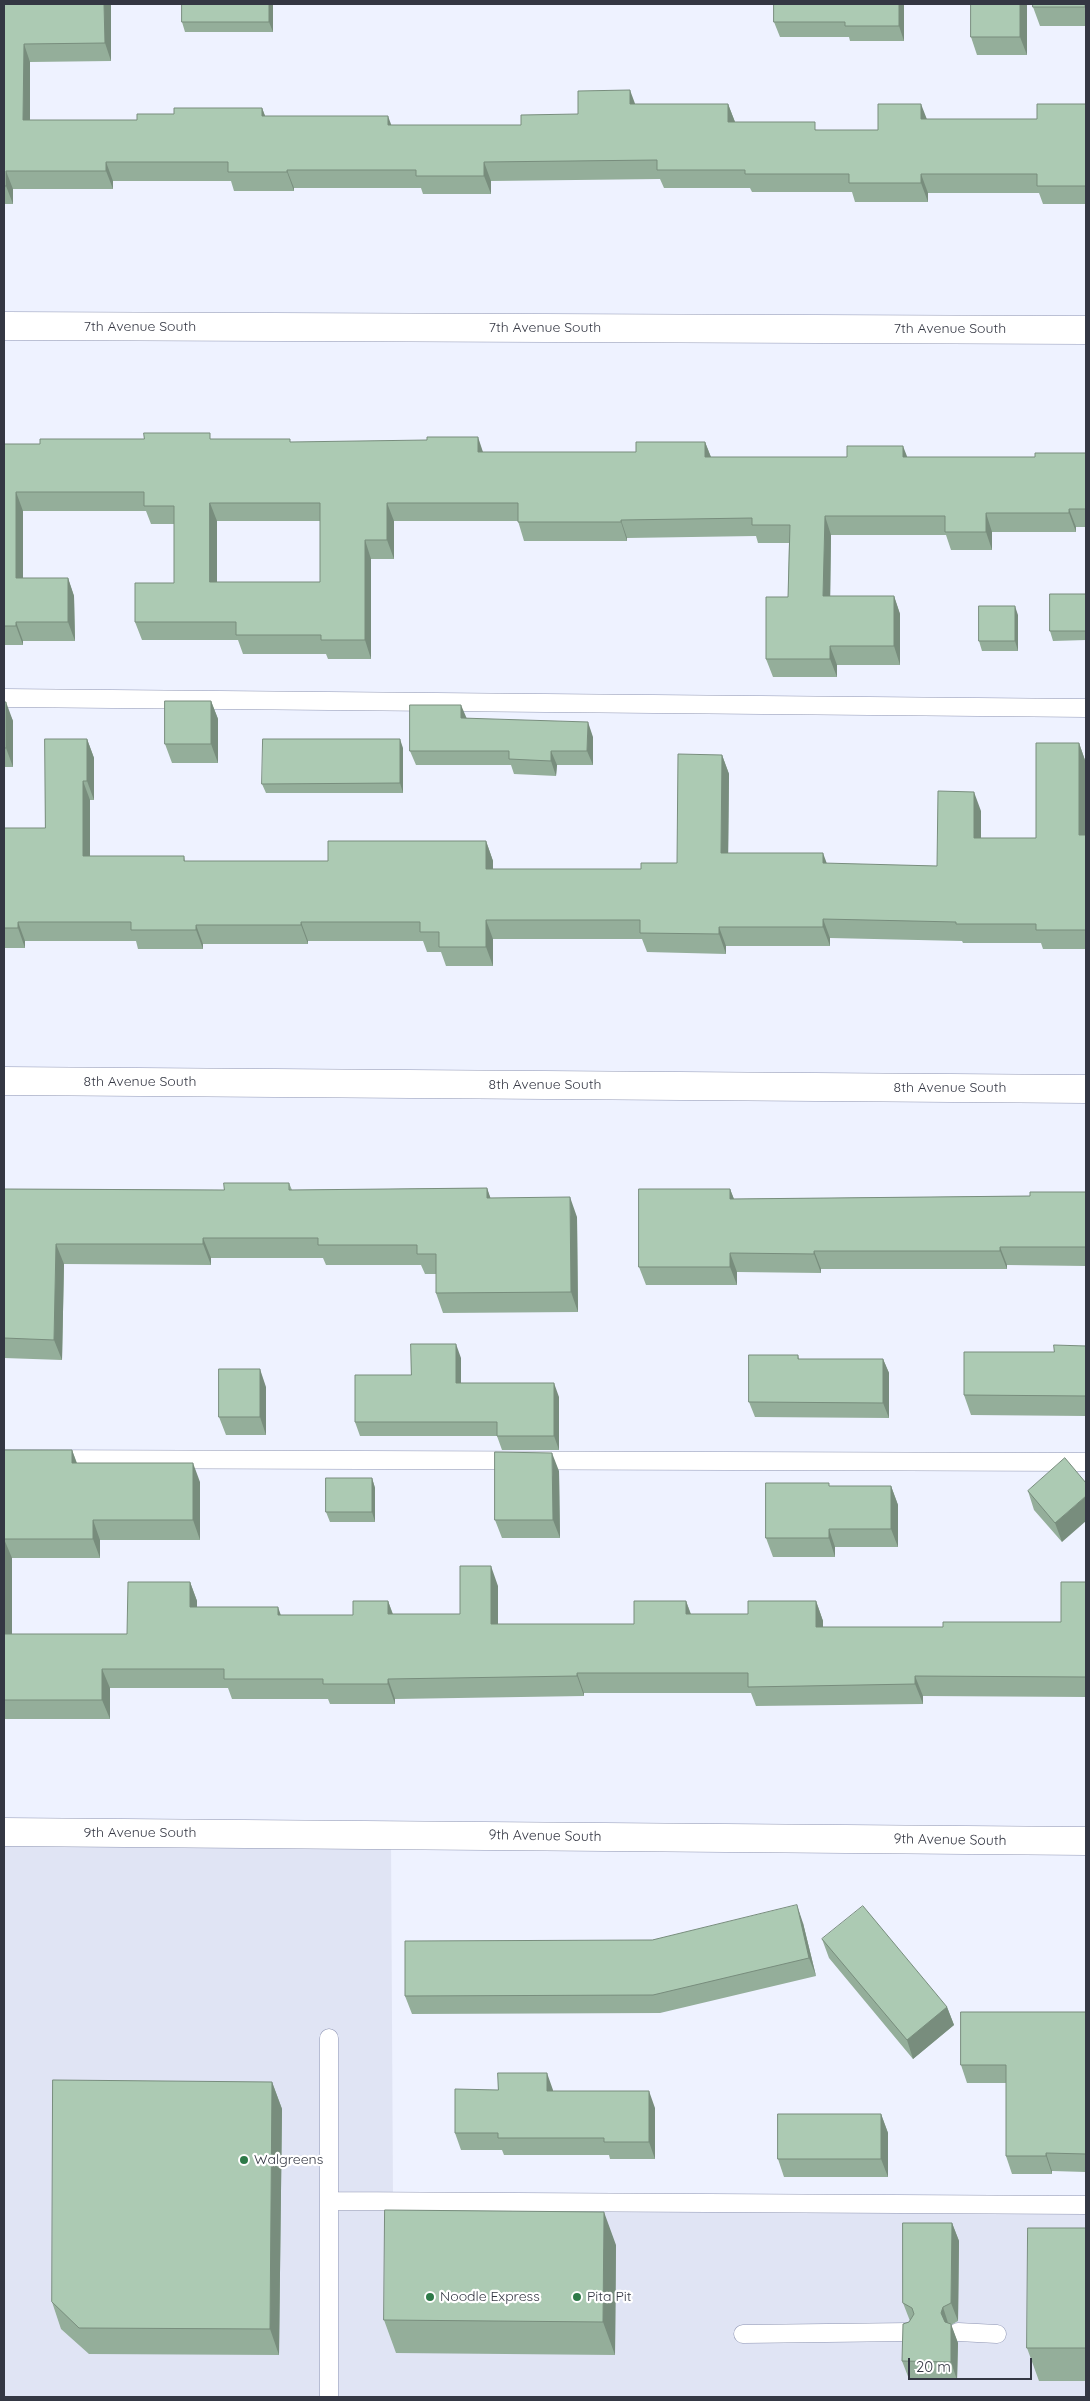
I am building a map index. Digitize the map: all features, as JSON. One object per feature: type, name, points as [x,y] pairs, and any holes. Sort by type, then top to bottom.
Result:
[{"type":"street","name":"7th Avenue South","points":[[4,326],[1086,330]]},
{"type":"street","name":"8th Avenue South","points":[[4,1081],[1086,1089]]},
{"type":"street","name":"9th Avenue South","points":[[4,1832],[1086,1841]]},
{"type":"lane","points":[[4,698],[1086,708]]},
{"type":"lane","points":[[4,1459],[1086,1462]]},
{"type":"lane","points":[[329,2397],[330,2038]]},
{"type":"lane","points":[[329,2201],[1086,2205]]},
{"type":"lane","points":[[742,2334],[910,2332]]},
{"type":"lane","points":[[958,2332],[997,2334]]},
{"type":"shaded area","points":[[4,1832],[391,1835],[393,2201],[1086,2205],[1086,2397],[4,2397]]},
{"type":"building","points":[[4,4],[104,4],[105,43],[24,44],[23,120],[137,120],[137,114],[174,114],[174,108],[262,108],[262,116],[388,116],[388,125],[521,125],[521,115],[578,114],[578,91],[630,90],[630,104],[728,104],[728,122],[815,122],[815,130],[878,130],[878,104],[921,104],[921,119],[1037,119],[1037,104],[1086,104],[1086,186],[1037,186],[1037,174],[921,174],[921,183],[849,183],[849,174],[745,174],[745,170],[657,170],[657,160],[484,162],[484,176],[416,176],[416,170],[228,172],[228,162],[106,162],[106,171],[6,171],[6,186],[4,186]]},
{"type":"building","points":[[182,4],[269,4],[269,22],[182,22]]},
{"type":"building","points":[[774,4],[899,4],[899,26],[845,26],[845,22],[774,22]]},
{"type":"building","points":[[971,4],[1020,4],[1020,37],[971,37]]},
{"type":"building","points":[[1033,4],[1085,4],[1085,7],[1033,7]]},
{"type":"building","points":[[144,433],[210,433],[210,439],[290,439],[290,442],[427,440],[427,437],[478,437],[478,452],[636,452],[636,442],[705,442],[705,457],[847,457],[847,446],[903,446],[903,457],[1035,457],[1035,453],[1086,453],[1086,509],[1069,509],[1069,513],[986,513],[986,532],[945,532],[945,516],[825,516],[823,596],[894,596],[894,646],[830,646],[830,659],[766,659],[766,597],[788,597],[790,525],[752,525],[752,518],[621,520],[621,522],[518,522],[518,503],[387,503],[387,540],[365,540],[365,640],[321,640],[321,635],[236,635],[236,622],[135,622],[135,583],[174,583],[174,506],[144,506],[144,492],[16,492],[16,578],[68,578],[68,622],[16,622],[16,626],[4,626],[4,444],[40,444],[40,439],[144,439]],"holes":[[[210,503],[320,503],[320,582],[210,582]]]},
{"type":"building","points":[[1050,594],[1086,594],[1086,631],[1050,631]]},
{"type":"building","points":[[979,606],[1015,606],[1015,641],[979,641]]},
{"type":"building","points":[[165,701],[211,701],[211,744],[165,744]]},
{"type":"building","points":[[4,702],[6,702],[6,748],[4,748]]},
{"type":"building","points":[[410,705],[461,705],[461,718],[588,722],[587,751],[551,751],[551,761],[509,759],[509,751],[410,751]]},
{"type":"building","points":[[45,739],[87,739],[87,781],[83,781],[83,856],[184,856],[184,861],[328,861],[328,841],[486,841],[486,869],[641,869],[641,863],[677,863],[678,754],[722,755],[721,853],[823,853],[823,863],[937,866],[938,791],[974,792],[974,838],[1036,838],[1036,743],[1079,743],[1079,835],[1086,835],[1086,930],[1036,930],[1036,924],[956,924],[956,922],[823,919],[823,927],[719,927],[719,934],[640,933],[640,920],[486,920],[486,947],[439,947],[439,932],[420,932],[420,922],[301,922],[301,925],[196,925],[196,930],[131,930],[131,922],[18,922],[18,928],[4,928],[4,828],[45,828]]},
{"type":"building","points":[[263,739],[400,739],[400,783],[262,784]]},
{"type":"building","points":[[224,1183],[289,1183],[289,1190],[487,1188],[487,1198],[570,1197],[571,1292],[436,1293],[436,1254],[417,1254],[417,1245],[318,1245],[318,1238],[203,1238],[203,1244],[56,1244],[54,1340],[4,1338],[4,1189],[224,1190]]},
{"type":"building","points":[[639,1189],[730,1189],[730,1199],[1030,1196],[1030,1192],[1086,1192],[1086,1247],[1000,1247],[1000,1251],[814,1251],[814,1254],[730,1253],[730,1267],[639,1267]]},
{"type":"building","points":[[411,1344],[456,1344],[456,1383],[554,1383],[554,1436],[497,1436],[497,1422],[355,1422],[355,1375],[411,1375]]},
{"type":"building","points":[[1054,1345],[1086,1346],[1086,1396],[964,1395],[964,1352],[1054,1352]]},
{"type":"building","points":[[749,1355],[798,1355],[798,1359],[883,1359],[883,1403],[749,1402]]},
{"type":"building","points":[[219,1369],[260,1369],[260,1417],[219,1417]]},
{"type":"building","points":[[4,1450],[72,1450],[72,1463],[193,1463],[193,1520],[93,1520],[93,1539],[4,1539]]},
{"type":"building","points":[[495,1452],[552,1453],[553,1520],[495,1520]]},
{"type":"building","points":[[1065,1458],[1086,1483],[1086,1496],[1055,1523],[1028,1491]]},
{"type":"building","points":[[326,1478],[372,1478],[372,1512],[326,1512]]},
{"type":"building","points":[[766,1483],[829,1483],[829,1486],[891,1486],[891,1529],[829,1529],[829,1538],[766,1538]]},
{"type":"building","points":[[460,1566],[491,1566],[491,1624],[634,1624],[634,1601],[686,1601],[686,1614],[748,1614],[748,1601],[816,1601],[816,1627],[943,1627],[943,1622],[1061,1622],[1061,1582],[1086,1582],[1086,1677],[915,1676],[915,1684],[748,1687],[748,1673],[577,1673],[577,1676],[388,1679],[388,1684],[323,1684],[323,1679],[224,1679],[224,1669],[102,1669],[102,1700],[4,1700],[4,1634],[127,1634],[128,1582],[190,1582],[190,1607],[278,1607],[278,1615],[353,1615],[353,1601],[388,1601],[388,1614],[460,1614]]},
{"type":"building","points":[[797,1905],[809,1958],[653,1995],[405,1996],[405,1941],[652,1940]]},
{"type":"building","points":[[863,1906],[947,2007],[907,2040],[822,1939]]},
{"type":"building","points":[[961,2012],[1086,2012],[1086,2154],[1046,2153],[1046,2156],[1006,2156],[1006,2065],[961,2065]]},
{"type":"building","points":[[498,2073],[547,2073],[547,2091],[649,2091],[649,2142],[604,2142],[604,2138],[498,2138],[498,2133],[455,2133],[455,2089],[498,2090]]},
{"type":"building","name":"Walgreens","points":[[53,2080],[272,2082],[270,2329],[79,2328],[52,2302]]},
{"type":"building","points":[[778,2114],[881,2114],[881,2159],[778,2159]]},
{"type":"building","points":[[385,2210],[604,2212],[603,2322],[384,2320]]},
{"type":"building","points":[[903,2223],[952,2223],[951,2303],[943,2307],[941,2313],[945,2322],[951,2324],[951,2362],[902,2361],[903,2324],[909,2322],[914,2314],[912,2308],[903,2303]]},
{"type":"building","points":[[1028,2228],[1086,2228],[1086,2348],[1027,2348]]},
{"type":"place","name":"Walgreens","points":[[244,2160]]},
{"type":"place","name":"Noodle Express","points":[[430,2297]]},
{"type":"place","name":"Pita Pit","points":[[577,2297]]}]
